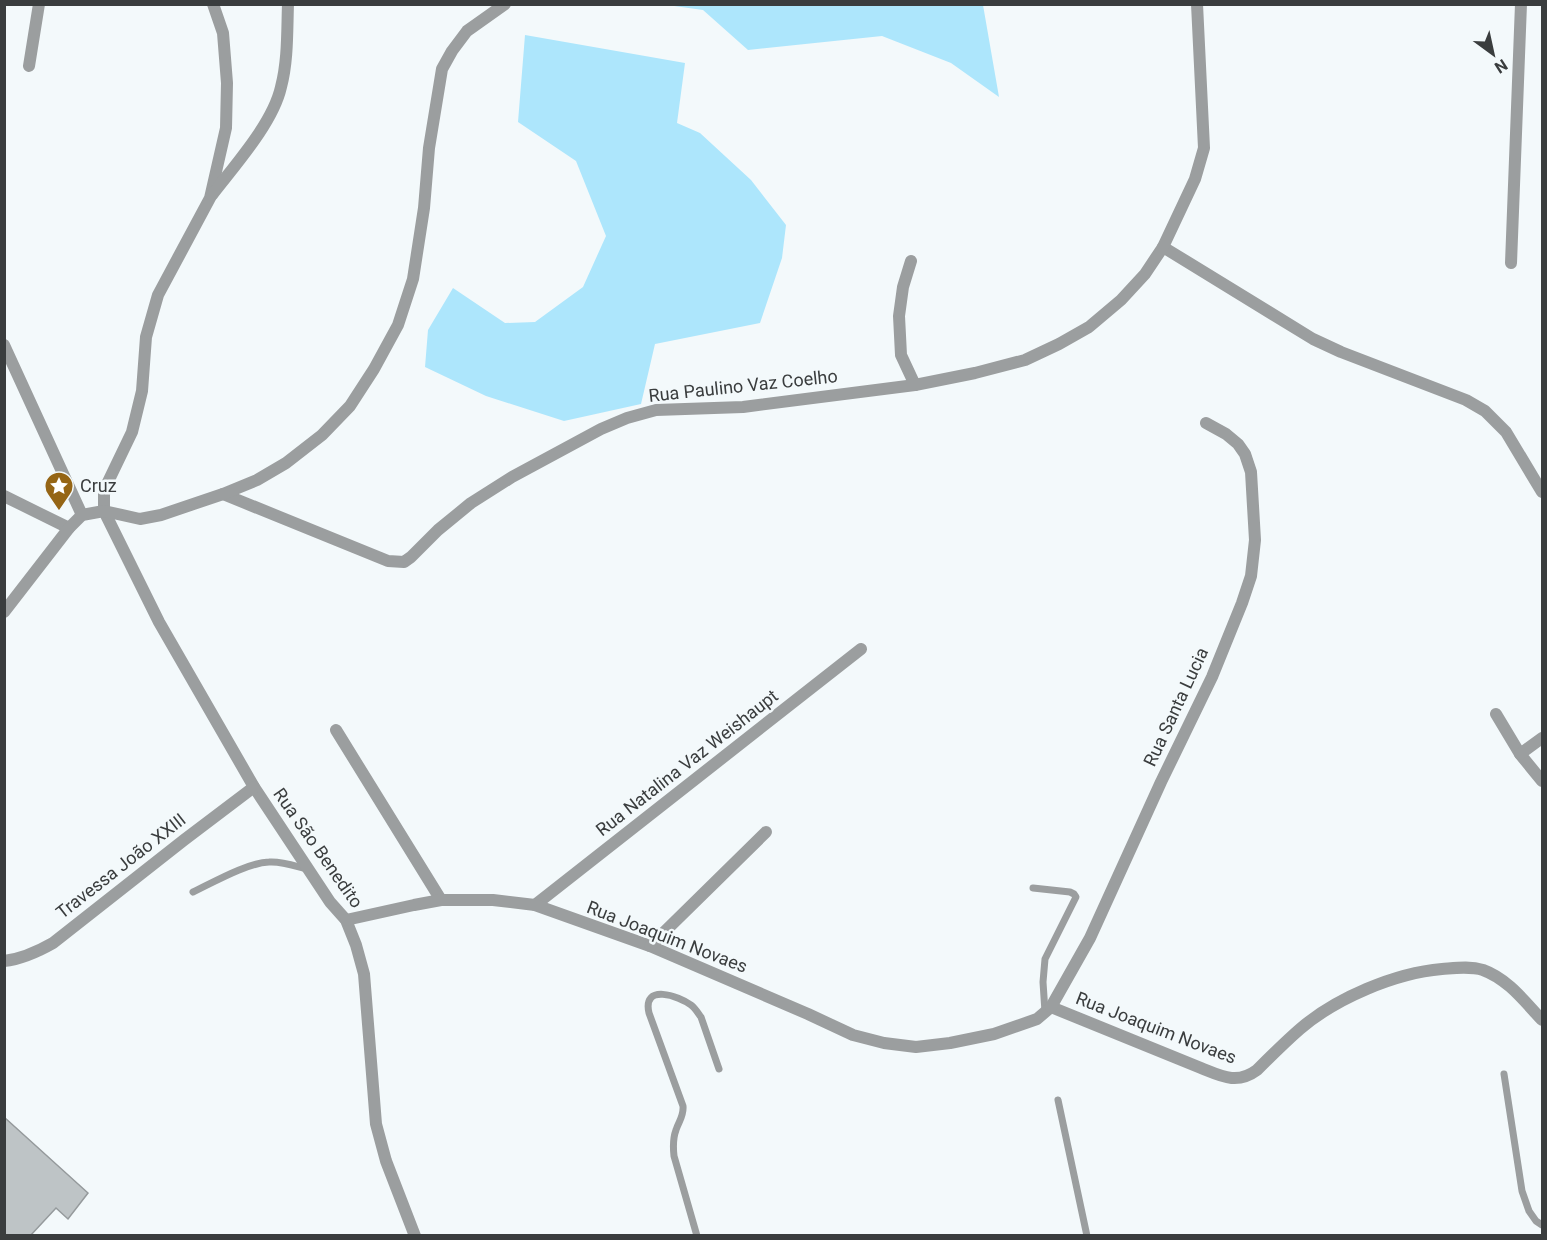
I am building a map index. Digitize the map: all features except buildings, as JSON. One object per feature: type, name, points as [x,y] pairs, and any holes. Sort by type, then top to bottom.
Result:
[{"type":"street","points":[[30,66],[39,4]]},
{"type":"street","points":[[210,198],[226,128],[227,83],[223,33],[213,4]]},
{"type":"street","points":[[104,511],[106,484],[132,432],[142,391],[146,337],[158,295],[210,198],[252,144],[275,106],[285,67],[288,4]]},
{"type":"street","points":[[4,612],[82,514],[104,511],[140,519],[161,515],[223,494],[257,480],[286,463],[322,435],[350,406],[398,325],[413,279],[424,208],[429,148],[442,69],[467,31],[504,4]]},
{"type":"street","name":"Rua Paulino Vaz Coelho","points":[[223,494],[388,561],[404,562],[471,503],[529,467],[627,418],[656,410],[743,406],[915,385],[1025,360],[1059,344],[1089,327],[1121,300],[1145,274],[1162,248],[1195,179],[1204,148],[1197,4]]},
{"type":"street","points":[[1511,263],[1521,4]]},
{"type":"street","points":[[1162,248],[1313,339],[1466,400],[1485,411],[1506,432],[1542,492]]},
{"type":"street","points":[[911,261],[903,288],[899,316],[901,355],[915,385]]},
{"type":"street","points":[[4,345],[82,514]]},
{"type":"street","name":"Rua Santa Lucia","points":[[1048,1010],[1089,938],[1212,677],[1251,576],[1255,540],[1251,472],[1239,444],[1206,423]]},
{"type":"street","points":[[4,495],[69,528]]},
{"type":"street","name":"Rua São Benedito","points":[[104,511],[159,622],[254,787],[330,902],[346,920],[364,974],[376,1124],[386,1161],[415,1236]]},
{"type":"street","name":"Rua Natalina Vaz Weishaupt","points":[[535,905],[861,649]]},
{"type":"street","points":[[1496,714],[1520,754],[1542,781]]},
{"type":"street","points":[[336,730],[441,900]]},
{"type":"street","points":[[1520,754],[1542,738]]},
{"type":"street","name":"Travessa João XXIII","points":[[4,961],[39,951],[53,943],[254,787]]},
{"type":"street","points":[[650,946],[766,832]]},
{"type":"street","name":"Rua Joaquim Novaes","points":[[346,920],[441,900],[493,900],[535,905],[650,946],[853,1035],[884,1044],[916,1047],[994,1034],[1037,1019],[1048,1010],[1226,1077],[1249,1076],[1301,1028],[1336,1004],[1385,981],[1425,970],[1464,967],[1483,970],[1502,980],[1542,1020]]},
{"type":"lane","points":[[193,892],[248,867],[269,862],[308,869]]},
{"type":"lane","points":[[1033,888],[1070,892],[1076,897],[1045,959],[1043,982],[1048,1010]]},
{"type":"lane","points":[[697,1236],[674,1156],[675,1131],[684,1113],[683,1106],[649,1013],[648,1003],[651,998],[661,994],[673,995],[697,1011],[719,1069]]},
{"type":"lane","points":[[1504,1074],[1522,1191],[1529,1211],[1536,1221],[1542,1224]]},
{"type":"lane","points":[[1058,1100],[1087,1236]]},
{"type":"shaded area","points":[[667,5],[983,5],[999,97],[951,63],[882,36],[748,50],[703,10]]},
{"type":"shaded area","points":[[525,35],[685,63],[677,123],[700,133],[751,180],[786,225],[782,258],[760,323],[655,344],[641,404],[564,421],[486,396],[425,367],[428,330],[453,288],[505,323],[535,322],[583,287],[606,236],[576,161],[518,122]]},
{"type":"place","name":"Cruz","points":[[59,512]]}]
